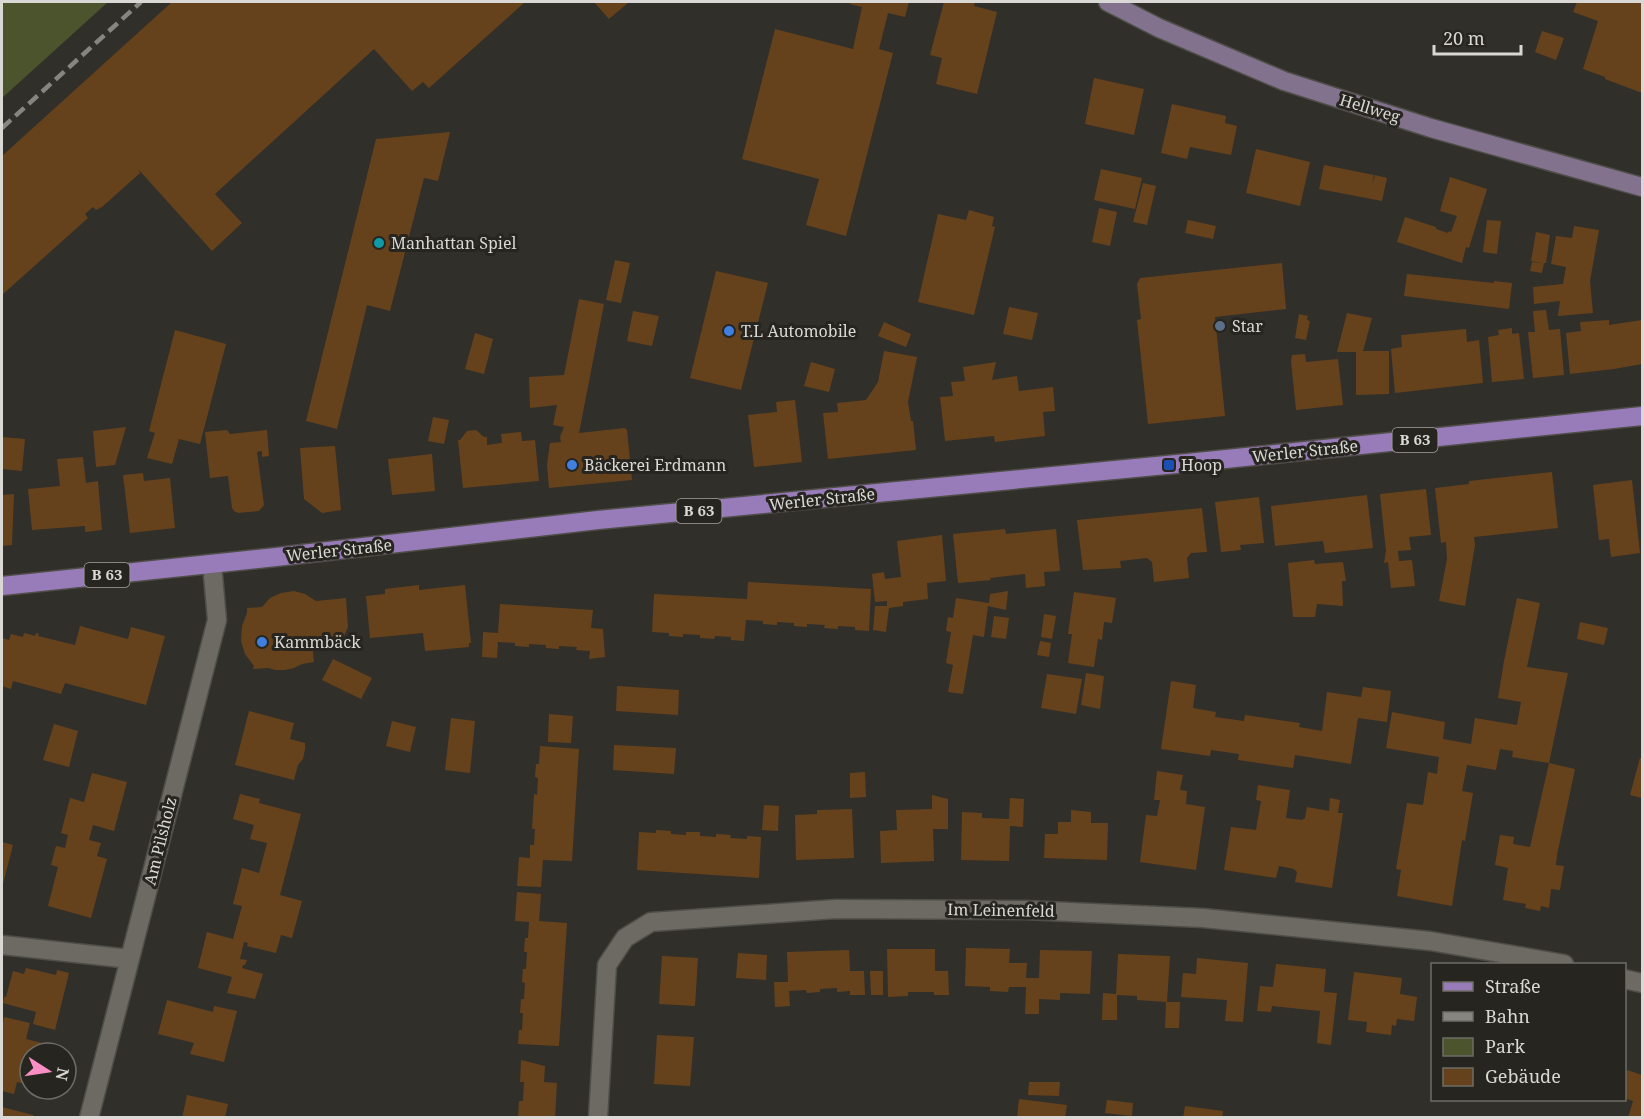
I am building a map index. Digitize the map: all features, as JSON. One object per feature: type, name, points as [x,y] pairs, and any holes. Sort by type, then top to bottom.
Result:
[{"type":"main road","name":"Werler Straße","points":[[2,586],[610,519],[1187,464],[1642,416]]},
{"type":"street","name":"Hellweg","points":[[1108,2],[1159,28],[1284,81],[1431,128],[1642,187]]},
{"type":"street","name":"Am Pilsholz","points":[[89,1118],[217,620],[212,564]]},
{"type":"street","name":"Im Leinenfeld","points":[[598,1118],[607,965],[625,938],[651,922],[836,909],[1025,910],[1203,918],[1430,941],[1558,963]]},
{"type":"street","points":[[2,945],[130,959]]},
{"type":"street","points":[[1626,979],[1642,983]]},
{"type":"green space","points":[[2,2],[108,2],[2,98]]},
{"type":"building","points":[[172,2],[525,2],[429,88],[423,82],[412,91],[374,49],[215,194],[242,223],[212,251],[139,170],[140,173],[102,207],[96,210],[93,207],[85,214],[88,218],[2,295],[2,156]]},
{"type":"building","points":[[594,2],[629,2],[609,19]]},
{"type":"building","points":[[851,2],[909,2],[905,17],[888,13],[879,49],[893,53],[846,236],[806,225],[819,179],[742,159],[775,29],[853,49],[862,7],[850,4]]},
{"type":"building","points":[[944,2],[975,2],[974,6],[997,12],[977,94],[936,84],[942,58],[930,55]]},
{"type":"building","points":[[1577,2],[1642,2],[1642,93],[1583,69],[1598,21],[1573,12]]},
{"type":"building","points":[[1542,31],[1564,38],[1556,60],[1535,52]]},
{"type":"building","points":[[1094,78],[1144,89],[1134,135],[1085,124]]},
{"type":"building","points":[[1172,104],[1226,116],[1225,123],[1237,126],[1231,155],[1190,147],[1187,159],[1161,153]]},
{"type":"building","name":"Manhattan Spiel","points":[[450,132],[438,181],[424,178],[390,311],[367,305],[337,429],[306,421],[376,139]]},
{"type":"building","points":[[1256,149],[1310,162],[1300,206],[1246,193]]},
{"type":"building","points":[[1324,165],[1374,175],[1372,185],[1375,175],[1387,178],[1382,201],[1319,189]]},
{"type":"building","points":[[1101,169],[1142,178],[1135,209],[1094,200]]},
{"type":"building","points":[[1450,177],[1487,189],[1469,248],[1466,247],[1462,263],[1397,242],[1405,217],[1448,233],[1451,232],[1457,216],[1440,211]]},
{"type":"building","points":[[1143,183],[1156,186],[1147,225],[1133,222]]},
{"type":"building","points":[[1099,208],[1117,212],[1110,246],[1092,242]]},
{"type":"building","points":[[969,210],[994,217],[992,226],[995,227],[974,315],[918,302],[938,214],[966,220]]},
{"type":"building","points":[[1188,220],[1216,226],[1213,239],[1185,233]]},
{"type":"building","points":[[1487,220],[1501,221],[1497,254],[1483,252]]},
{"type":"building","points":[[1574,226],[1599,230],[1590,281],[1593,313],[1558,316],[1560,301],[1534,304],[1533,287],[1563,284],[1566,267],[1551,264],[1556,236],[1572,238]]},
{"type":"building","points":[[1536,232],[1550,235],[1546,263],[1544,263],[1542,273],[1530,271],[1532,262],[1542,263],[1531,261]]},
{"type":"building","points":[[615,260],[630,263],[621,303],[606,300]]},
{"type":"building","points":[[1282,263],[1286,309],[1215,317],[1225,416],[1148,424],[1137,320],[1141,319],[1137,284],[1140,278]]},
{"type":"building","name":"T.L Automobile","points":[[716,271],[768,283],[741,390],[690,378]]},
{"type":"building","points":[[1407,274],[1512,283],[1509,309],[1404,296]]},
{"type":"building","points":[[579,299],[604,304],[579,433],[625,428],[632,480],[549,488],[547,465],[550,443],[561,442],[560,437],[564,427],[553,425],[557,405],[530,408],[529,377],[564,375]]},
{"type":"building","points":[[1009,307],[1038,313],[1032,340],[1003,334]]},
{"type":"building","points":[[1546,310],[1549,330],[1560,329],[1564,375],[1533,378],[1528,332],[1535,332],[1533,311]]},
{"type":"building","points":[[633,311],[659,316],[652,346],[627,341]]},
{"type":"building","points":[[1347,313],[1372,318],[1363,351],[1389,351],[1389,394],[1356,395],[1356,352],[1337,352]]},
{"type":"building","points":[[1299,314],[1308,316],[1307,320],[1310,321],[1306,340],[1295,338]]},
{"type":"building","points":[[1609,320],[1609,325],[1642,320],[1642,364],[1570,374],[1566,333],[1581,331],[1580,322]]},
{"type":"building","points":[[884,322],[911,334],[906,347],[878,336]]},
{"type":"building","points":[[1512,328],[1512,334],[1519,333],[1524,379],[1492,382],[1488,337],[1499,335],[1498,330]]},
{"type":"building","points":[[1466,329],[1467,342],[1479,340],[1483,383],[1395,393],[1391,349],[1402,347],[1401,335]]},
{"type":"building","points":[[175,330],[226,344],[200,444],[179,439],[172,464],[147,458],[155,433],[149,431]]},
{"type":"building","points":[[475,333],[493,339],[484,374],[465,369]]},
{"type":"building","points":[[884,351],[917,357],[908,402],[911,421],[913,421],[916,450],[828,459],[823,413],[838,412],[837,403],[866,400],[878,382]]},
{"type":"building","points":[[1305,354],[1306,362],[1338,359],[1343,405],[1296,410],[1291,361],[1292,355]]},
{"type":"building","points":[[811,362],[835,369],[829,392],[804,386]]},
{"type":"building","points":[[996,362],[992,380],[1017,376],[1019,391],[1053,387],[1055,411],[1043,412],[1045,436],[995,442],[994,436],[945,441],[940,397],[953,396],[951,382],[965,381],[963,367]]},
{"type":"building","points":[[795,400],[802,462],[754,467],[748,415],[777,412],[776,402]]},
{"type":"building","points":[[433,417],[449,420],[444,444],[428,441]]},
{"type":"building","points":[[126,427],[115,465],[96,467],[93,431]]},
{"type":"building","points":[[227,430],[230,434],[267,430],[269,456],[262,457],[262,451],[257,452],[264,505],[259,511],[238,513],[234,511],[228,476],[210,478],[205,432]]},
{"type":"building","points":[[476,430],[487,437],[487,445],[502,443],[501,434],[521,432],[522,441],[535,440],[539,481],[463,488],[458,440],[467,431]]},
{"type":"building","points":[[2,437],[25,439],[22,471],[2,469]]},
{"type":"building","points":[[335,446],[341,510],[322,513],[304,499],[300,448]]},
{"type":"building","points":[[432,454],[435,491],[392,495],[388,459]]},
{"type":"building","points":[[83,457],[86,483],[98,481],[102,530],[85,532],[85,526],[32,530],[28,489],[60,486],[57,459]]},
{"type":"building","points":[[1552,472],[1558,528],[1474,537],[1475,545],[1465,606],[1439,601],[1447,559],[1446,542],[1441,543],[1435,488],[1469,484],[1469,481]]},
{"type":"building","points":[[143,473],[144,481],[170,478],[175,528],[130,533],[123,475]]},
{"type":"building","points":[[1632,480],[1640,553],[1611,557],[1609,539],[1599,540],[1593,485]]},
{"type":"building","points":[[1426,489],[1431,535],[1409,537],[1411,550],[1398,551],[1399,561],[1412,560],[1415,586],[1391,588],[1388,562],[1384,563],[1386,551],[1380,494]]},
{"type":"building","points":[[14,494],[12,545],[2,546],[2,495]]},
{"type":"building","points":[[1367,495],[1373,548],[1325,553],[1323,541],[1275,546],[1271,506]]},
{"type":"building","points":[[1259,497],[1264,543],[1240,545],[1241,550],[1221,552],[1215,502]]},
{"type":"building","points":[[1202,508],[1207,552],[1191,553],[1187,558],[1189,578],[1154,582],[1152,562],[1147,558],[1120,561],[1121,568],[1083,570],[1077,520]]},
{"type":"building","points":[[1005,529],[1006,534],[1056,529],[1060,571],[1044,572],[1045,586],[1026,588],[1025,574],[958,583],[953,534]]},
{"type":"building","points":[[942,535],[946,581],[927,583],[928,599],[903,602],[903,606],[889,608],[886,632],[873,630],[875,606],[887,606],[887,601],[875,602],[872,574],[884,572],[885,579],[901,577],[897,541]]},
{"type":"building","points":[[1314,560],[1315,564],[1343,562],[1346,581],[1342,581],[1343,606],[1317,604],[1315,617],[1293,617],[1288,563]]},
{"type":"building","points":[[748,582],[871,589],[869,631],[855,630],[855,627],[838,626],[838,629],[824,628],[825,625],[807,624],[807,627],[794,626],[794,623],[777,622],[777,625],[746,620],[744,641],[731,640],[731,637],[715,636],[714,639],[700,638],[700,635],[683,634],[683,637],[652,632],[654,594],[747,599]]},
{"type":"building","points":[[419,585],[419,590],[465,585],[471,643],[469,647],[425,651],[423,633],[370,638],[366,596],[385,594],[385,589]]},
{"type":"building","points":[[294,591],[305,594],[316,601],[346,598],[348,627],[339,648],[327,642],[312,644],[314,662],[285,670],[253,669],[254,666],[245,654],[241,641],[247,608],[262,607],[270,598]]},
{"type":"building","points":[[1008,591],[1006,610],[988,606],[984,637],[973,635],[963,694],[948,692],[953,665],[946,663],[951,632],[946,631],[948,617],[953,618],[956,598],[989,603],[990,594]]},
{"type":"building","points":[[1074,592],[1116,598],[1112,623],[1104,622],[1102,640],[1098,639],[1094,667],[1068,663],[1072,634],[1068,634]]},
{"type":"building","points":[[1517,598],[1540,603],[1527,667],[1568,673],[1549,763],[1512,757],[1513,751],[1500,749],[1496,770],[1467,765],[1462,791],[1473,793],[1465,841],[1462,840],[1452,906],[1397,896],[1401,870],[1396,869],[1407,803],[1423,805],[1428,772],[1437,774],[1439,757],[1386,748],[1392,712],[1445,722],[1443,739],[1471,744],[1475,718],[1517,725],[1521,702],[1498,698]]},
{"type":"building","points":[[500,604],[593,610],[591,628],[603,629],[605,657],[589,659],[590,651],[576,650],[577,647],[559,646],[559,649],[546,648],[546,645],[529,644],[529,647],[498,642],[497,658],[482,657],[483,632],[498,633]]},
{"type":"building","points":[[1044,614],[1056,616],[1052,639],[1041,637]]},
{"type":"building","points":[[994,616],[1009,618],[1006,639],[991,637]]},
{"type":"building","points":[[1580,622],[1608,628],[1604,645],[1577,639]]},
{"type":"building","points":[[80,626],[128,639],[131,627],[165,636],[146,705],[65,683],[61,694],[13,681],[11,689],[2,686],[2,638],[9,640],[11,634],[23,637],[24,633],[35,636],[36,633],[39,634],[38,636],[75,645]]},
{"type":"building","points":[[1040,641],[1051,643],[1049,657],[1037,655]]},
{"type":"building","points":[[333,659],[372,678],[361,699],[322,680]]},
{"type":"building","points":[[1086,673],[1104,676],[1100,709],[1081,705]]},
{"type":"building","points":[[1047,674],[1082,679],[1076,714],[1041,708]]},
{"type":"building","points":[[1171,681],[1196,685],[1193,708],[1216,712],[1215,717],[1244,721],[1245,715],[1300,723],[1299,727],[1322,731],[1327,692],[1361,697],[1363,687],[1391,691],[1387,722],[1358,718],[1351,764],[1295,755],[1293,768],[1238,760],[1239,754],[1211,750],[1210,756],[1161,749]]},
{"type":"building","points":[[617,686],[679,690],[678,715],[616,711]]},
{"type":"building","points":[[249,711],[294,723],[290,739],[305,743],[305,749],[294,780],[235,765]]},
{"type":"building","points":[[549,714],[573,716],[571,743],[548,742]]},
{"type":"building","points":[[451,718],[475,721],[470,773],[445,770]]},
{"type":"building","points":[[392,721],[416,727],[410,752],[386,746]]},
{"type":"building","points":[[54,724],[78,731],[69,767],[43,760]]},
{"type":"building","points":[[614,745],[676,748],[674,774],[613,770]]},
{"type":"building","points":[[540,746],[579,749],[572,861],[543,860],[541,887],[517,886],[519,857],[530,858],[530,845],[534,845],[535,829],[532,829],[534,794],[537,795],[538,778],[535,777],[536,764],[539,764]]},
{"type":"building","points":[[1640,758],[1642,758],[1642,798],[1630,795]]},
{"type":"building","points":[[1549,763],[1575,769],[1557,855],[1556,865],[1564,866],[1560,890],[1551,889],[1549,908],[1541,906],[1540,911],[1525,908],[1526,904],[1503,900],[1508,868],[1495,865],[1500,835],[1514,837],[1513,844],[1530,847]]},
{"type":"building","points":[[1157,771],[1183,775],[1180,790],[1187,791],[1186,804],[1205,807],[1196,870],[1140,862],[1146,815],[1157,816],[1160,800],[1154,800]]},
{"type":"building","points":[[865,772],[866,797],[850,798],[850,773]]},
{"type":"building","points":[[92,773],[127,782],[114,831],[93,825],[89,840],[101,843],[97,856],[107,859],[91,918],[48,906],[58,867],[51,865],[56,846],[65,848],[68,835],[61,833],[70,798],[84,802]]},
{"type":"building","points":[[1258,785],[1290,790],[1286,818],[1302,820],[1305,818],[1307,807],[1329,811],[1330,798],[1340,800],[1338,813],[1343,813],[1332,888],[1295,882],[1297,872],[1294,869],[1279,866],[1276,878],[1224,870],[1231,827],[1256,830],[1261,801],[1256,800]]},
{"type":"building","points":[[240,794],[260,799],[259,803],[301,814],[280,895],[302,901],[292,938],[281,935],[276,953],[247,946],[248,943],[244,942],[240,959],[247,960],[242,968],[263,974],[255,999],[227,993],[232,977],[198,968],[207,932],[233,939],[242,906],[233,904],[242,868],[259,873],[267,843],[250,839],[254,825],[233,819]]},
{"type":"building","points":[[932,795],[948,799],[948,829],[933,829],[934,861],[881,863],[880,831],[897,830],[896,810],[932,809]]},
{"type":"building","points":[[1010,798],[1024,799],[1023,827],[1010,826],[1009,861],[961,860],[962,812],[982,813],[982,818],[1009,819]]},
{"type":"building","points":[[764,805],[779,806],[778,831],[762,830]]},
{"type":"building","points":[[852,809],[854,858],[796,860],[795,815],[817,814],[817,810]]},
{"type":"building","points":[[1071,810],[1091,812],[1091,823],[1108,823],[1107,860],[1044,858],[1045,834],[1058,834],[1058,822],[1071,822]]},
{"type":"building","points":[[656,830],[686,835],[686,832],[700,832],[700,836],[731,835],[730,838],[761,837],[759,878],[637,870],[639,832],[656,833]]},
{"type":"building","points":[[2,842],[13,845],[2,888]]},
{"type":"building","points":[[517,892],[541,894],[539,921],[567,923],[559,1046],[518,1044],[519,1030],[522,1030],[523,1013],[520,1013],[525,983],[522,982],[523,969],[526,969],[527,952],[524,952],[529,922],[515,921]]},
{"type":"building","points":[[966,948],[1010,949],[1009,963],[1027,963],[1026,978],[1039,978],[1040,950],[1092,951],[1090,994],[1060,993],[1060,1000],[1039,999],[1039,1014],[1025,1014],[1026,987],[1009,987],[1008,992],[990,991],[990,987],[965,986]]},
{"type":"building","points":[[887,949],[935,949],[935,971],[948,971],[949,995],[934,995],[934,992],[908,992],[908,996],[888,997]]},
{"type":"building","points":[[849,950],[850,971],[864,971],[865,995],[850,995],[850,991],[837,992],[837,988],[820,989],[820,992],[807,993],[806,990],[789,991],[790,1006],[775,1007],[774,982],[788,982],[787,952]]},
{"type":"building","points":[[738,953],[767,955],[766,980],[736,978]]},
{"type":"building","points":[[1118,954],[1170,956],[1167,1002],[1180,1002],[1179,1028],[1165,1028],[1166,1002],[1137,1000],[1137,996],[1117,995],[1117,1020],[1102,1020],[1103,993],[1116,994]]},
{"type":"building","points":[[662,956],[698,958],[695,1006],[659,1004]]},
{"type":"building","points":[[1197,958],[1248,963],[1243,1022],[1225,1021],[1227,1000],[1181,997],[1183,973],[1196,974]]},
{"type":"building","points":[[1276,964],[1326,969],[1324,992],[1337,993],[1331,1045],[1317,1043],[1320,1011],[1272,1006],[1271,1012],[1257,1011],[1260,986],[1273,987]]},
{"type":"building","points":[[26,968],[56,975],[57,970],[69,973],[55,1030],[33,1024],[36,1012],[3,1003],[13,971],[24,974]]},
{"type":"building","points":[[870,971],[883,971],[883,995],[871,995]]},
{"type":"building","points":[[1354,972],[1402,978],[1400,994],[1417,997],[1414,1021],[1397,1019],[1396,1026],[1392,1025],[1391,1035],[1366,1032],[1367,1022],[1348,1020]]},
{"type":"building","points":[[167,1000],[213,1012],[214,1006],[237,1011],[224,1062],[190,1054],[194,1043],[158,1034]]},
{"type":"building","points":[[4,1017],[30,1023],[26,1039],[34,1041],[18,1041],[18,1082],[14,1094],[2,1091]]},
{"type":"building","points":[[657,1035],[694,1037],[690,1086],[654,1084]]},
{"type":"building","points":[[521,1060],[545,1066],[544,1082],[557,1083],[555,1118],[518,1118],[519,1101],[523,1101],[524,1082],[520,1082]]},
{"type":"building","points":[[1627,1070],[1642,1075],[1642,1118],[1628,1118],[1633,1101],[1626,1099]]},
{"type":"building","points":[[1029,1082],[1060,1082],[1059,1096],[1028,1095]]},
{"type":"building","points":[[187,1095],[228,1104],[225,1118],[182,1118]]},
{"type":"building","points":[[1019,1099],[1067,1105],[1065,1118],[1017,1118]]},
{"type":"building","points":[[1107,1100],[1133,1103],[1132,1116],[1105,1113]]},
{"type":"building","points":[[1185,1106],[1223,1111],[1222,1118],[1183,1118]]},
{"type":"building","points":[[2,1107],[33,1115],[33,1118],[2,1118]]},
{"type":"railway","points":[[2,128],[141,2]]},
{"type":"place","name":"Manhattan Spiel","points":[[379,243]]},
{"type":"place","name":"Star","points":[[1220,326]]},
{"type":"place","name":"T.L Automobile","points":[[729,331]]},
{"type":"place","name":"Bäckerei Erdmann","points":[[572,465]]},
{"type":"place","name":"Hoop","points":[[1169,465]]},
{"type":"place","name":"Kammbäck","points":[[262,642]]}]
